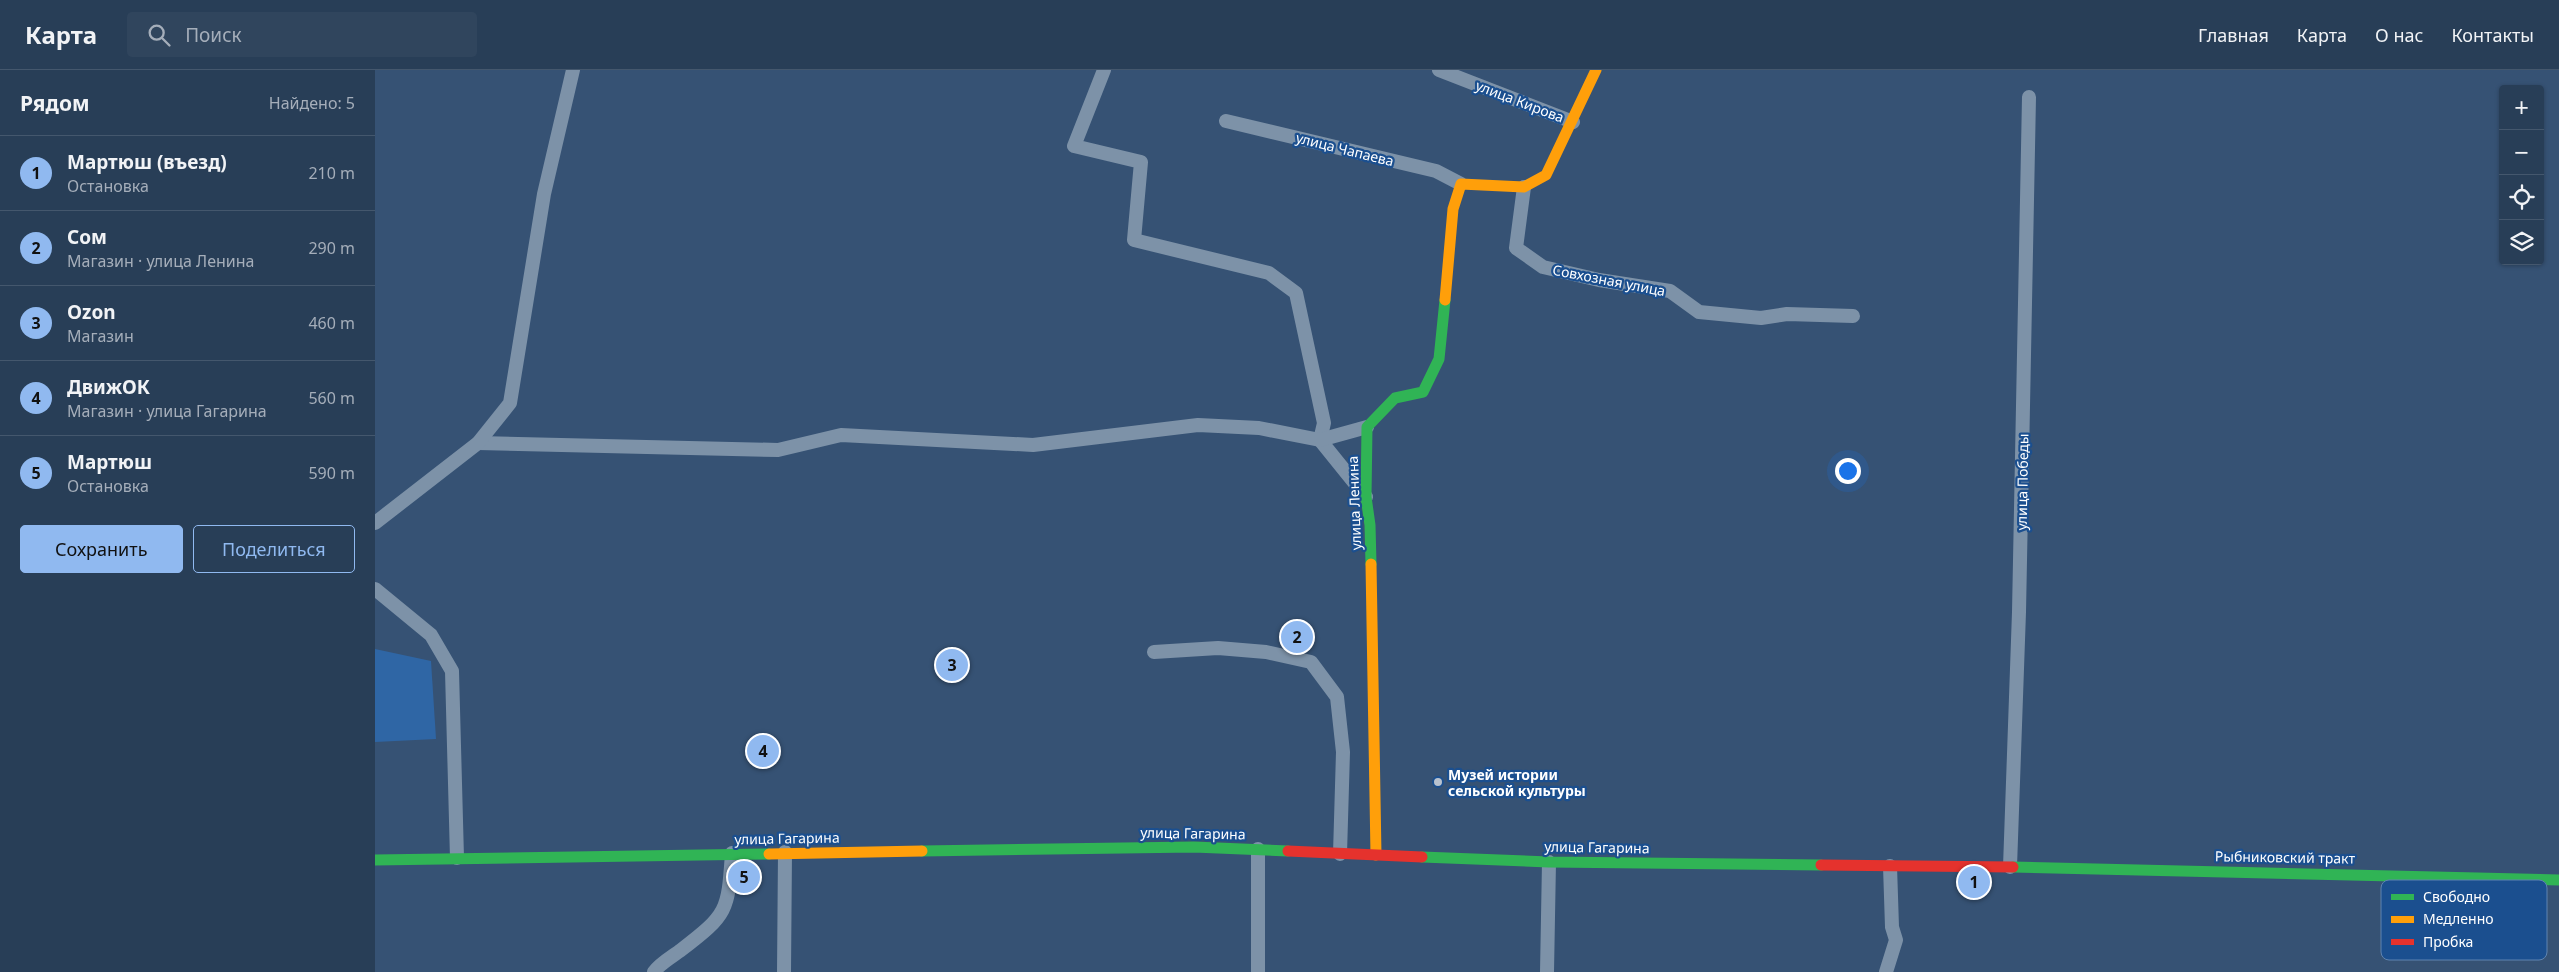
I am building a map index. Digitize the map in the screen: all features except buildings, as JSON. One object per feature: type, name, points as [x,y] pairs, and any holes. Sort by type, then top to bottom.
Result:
[{"type":"main road","points":[[1367,427],[1395,398],[1423,392],[1439,359],[1453,209],[1461,184],[1524,187],[1546,175],[1573,122],[1596,70]]},
{"type":"main road","name":"улица Ленина","points":[[1367,427],[1366,497],[1370,525],[1377,855]]},
{"type":"main road","name":"улица Гагарина","points":[[375,860],[1153,847],[1258,849],[1549,862],[2010,867]]},
{"type":"main road","name":"Рыбниковский тракт","points":[[2010,867],[2559,880]]},
{"type":"street","points":[[375,523],[478,443],[510,403],[544,194],[573,70]]},
{"type":"street","points":[[1104,70],[1074,146],[1141,162],[1134,240],[1269,273],[1296,293],[1324,423],[1320,440]]},
{"type":"street","name":"улица Кирова","points":[[1439,70],[1573,122]]},
{"type":"street","name":"улица Победы","points":[[2010,867],[2019,612],[2029,97]]},
{"type":"street","name":"улица Чапаева","points":[[1226,120],[1436,171],[1461,184]]},
{"type":"street","name":"Совхозная улица","points":[[1524,187],[1516,248],[1543,267],[1599,280],[1670,291],[1699,312],[1761,318],[1787,314],[1853,316]]},
{"type":"street","points":[[478,443],[778,450],[841,435],[1033,446],[1198,426],[1259,428],[1320,440],[1367,427]]},
{"type":"street","points":[[1320,440],[1366,497]]},
{"type":"street","points":[[375,589],[431,635],[451,671],[457,858]]},
{"type":"street","points":[[1154,652],[1218,648],[1266,652],[1311,662],[1337,697],[1343,752],[1340,854]]},
{"type":"street","points":[[1258,849],[1258,972]]},
{"type":"street","points":[[784,972],[785,852]]},
{"type":"street","points":[[654,972],[714,925],[725,907],[729,892],[732,853]]},
{"type":"street","points":[[1547,972],[1549,862]]},
{"type":"street","points":[[1886,972],[1896,940],[1892,927],[1890,866]]},
{"type":"shaded area","points":[[375,649],[431,661],[436,739],[375,742]]},
{"type":"traffic: fast","points":[[1371,564],[1370,525],[1366,497],[1367,427],[1395,398],[1423,392],[1439,359],[1445,300]]},
{"type":"traffic: fast","points":[[922,851],[1194,847],[1288,851]]},
{"type":"traffic: fast","points":[[375,860],[769,854]]},
{"type":"traffic: fast","points":[[1422,857],[1549,862],[1821,865]]},
{"type":"traffic: fast","points":[[2013,867],[2559,880]]},
{"type":"traffic: slow","points":[[1445,300],[1453,209],[1461,184],[1524,187],[1546,175],[1596,70]]},
{"type":"traffic: slow","points":[[1371,564],[1376,855]]},
{"type":"traffic: slow","points":[[769,854],[922,851]]},
{"type":"traffic: jam","points":[[1288,851],[1422,857]]},
{"type":"traffic: jam","points":[[1821,865],[2013,867]]},
{"type":"place","name":"Сом","points":[[1297,637]]},
{"type":"place","name":"Ozon","points":[[952,665]]},
{"type":"place","name":"ДвижОК","points":[[763,751]]},
{"type":"place","name":"Музей истории сельской культуры","points":[[1438,782]]},
{"type":"place","name":"Мартюш","points":[[744,877]]},
{"type":"place","name":"Мартюш (въезд)","points":[[1974,882]]}]
